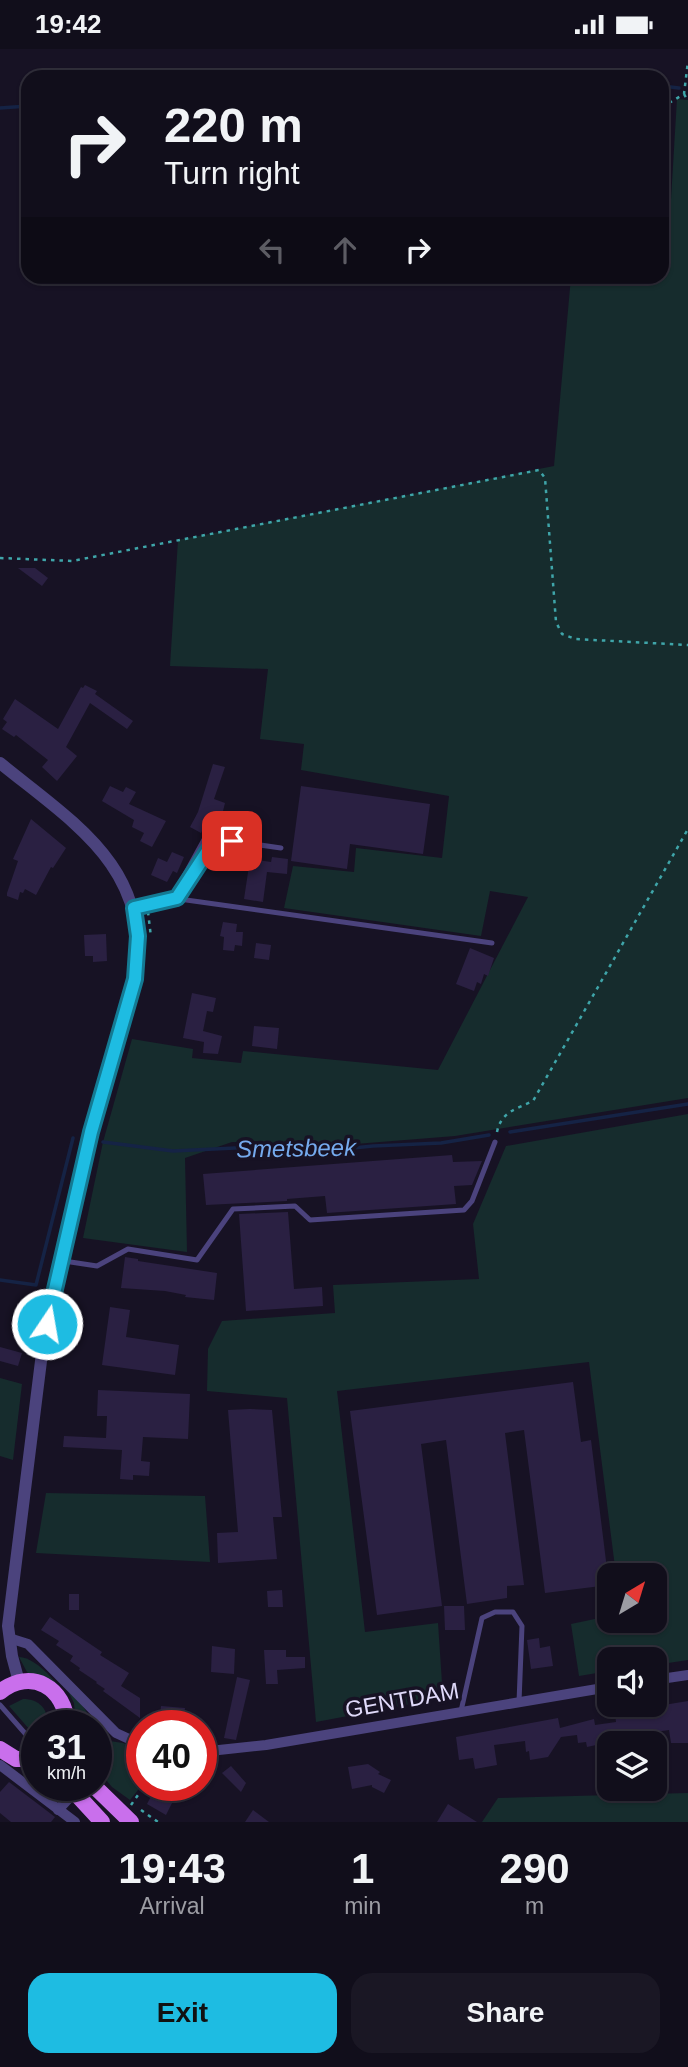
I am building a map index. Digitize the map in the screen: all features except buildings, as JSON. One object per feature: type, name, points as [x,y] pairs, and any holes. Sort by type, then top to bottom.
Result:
[{"type":"main road","points":[[0,1692],[19,1682],[38,1682],[54,1692],[64,1710]]},
{"type":"main road","points":[[0,1749],[16,1759],[21,1759]]},
{"type":"main road","points":[[85,1801],[102,1822]]},
{"type":"main road","points":[[109,1801],[128,1819]]},
{"type":"street","points":[[0,764],[71,820],[93,841],[121,879],[134,908],[138,936],[135,979],[91,1132],[39,1370],[8,1626],[19,1682]]},
{"type":"street","points":[[9,1638],[28,1644],[116,1733],[126,1738]]},
{"type":"street","points":[[667,1679],[688,1675]]},
{"type":"street","name":"GENTDAM","points":[[217,1750],[265,1745],[597,1689]]},
{"type":"street","points":[[0,1765],[75,1822]]},
{"type":"street","points":[[58,1810],[64,1801]]},
{"type":"lane","points":[[174,898],[206,836]]},
{"type":"lane","points":[[174,898],[213,843],[232,841],[281,848]]},
{"type":"lane","points":[[134,908],[174,898],[492,943]]},
{"type":"lane","points":[[61,1261],[97,1266],[128,1249],[197,1260],[233,1209],[295,1206],[310,1220],[464,1210],[472,1202],[495,1142]]},
{"type":"lane","points":[[461,1711],[482,1618],[495,1612],[513,1612],[522,1626],[519,1702]]},
{"type":"lane","points":[[0,1705],[21,1729]]},
{"type":"path","points":[[688,61],[684,95],[688,101]]},
{"type":"path","points":[[669,103],[684,95]]},
{"type":"path","points":[[0,558],[72,561],[539,470],[545,478],[556,622],[562,634],[575,639],[688,645]]},
{"type":"path","points":[[495,1142],[498,1123],[505,1113],[533,1101],[688,829]]},
{"type":"path","points":[[128,1819],[137,1801]]},
{"type":"green space","points":[[677,99],[688,100],[688,1098],[455,1136],[305,1148],[272,1143],[232,1142],[185,1158],[187,1252],[83,1238],[103,1142],[132,1039],[193,1049],[192,1058],[241,1063],[243,1051],[438,1070],[528,897],[490,891],[481,936],[284,908],[293,866],[354,872],[356,848],[442,858],[449,796],[301,770],[304,744],[260,739],[268,669],[170,666],[178,540],[554,466],[570,284],[669,284],[669,233]]},
{"type":"green space","points":[[688,1114],[688,1660],[667,1663],[667,1647],[597,1647],[597,1673],[579,1676],[571,1624],[597,1619],[597,1633],[667,1633],[667,1563],[614,1563],[589,1362],[337,1391],[365,1632],[438,1623],[443,1698],[316,1722],[287,1398],[207,1391],[208,1349],[222,1321],[335,1313],[333,1285],[479,1279],[473,1224],[506,1146]]},
{"type":"green space","points":[[0,1378],[22,1384],[13,1460],[0,1456]]},
{"type":"green space","points":[[46,1493],[205,1496],[210,1562],[36,1553]]},
{"type":"green space","points":[[19,1657],[43,1669],[65,1695],[73,1710],[27,1672]]},
{"type":"green space","points":[[68,1691],[85,1710],[75,1710]]},
{"type":"green space","points":[[29,1699],[45,1710],[21,1710],[21,1720],[9,1706]]},
{"type":"green space","points":[[112,1741],[126,1744],[126,1797],[112,1787]]},
{"type":"green space","points":[[688,1793],[688,1822],[482,1822],[498,1798],[597,1795],[597,1801],[667,1801],[667,1794]]},
{"type":"waterway","points":[[669,87],[679,88]]},
{"type":"waterway","points":[[0,108],[21,106]]},
{"type":"waterway","name":"Smetsbeek","points":[[510,1132],[688,1104]]},
{"type":"waterway","name":"Smetsbeek","points":[[103,1142],[173,1151],[258,1147],[323,1151],[441,1143],[489,1135]]},
{"type":"waterway","name":"Smetsbeek","points":[[0,1280],[36,1285],[73,1138]]},
{"type":"route","points":[[47,1324],[79,1179],[135,979],[138,936],[134,908],[177,898],[213,843],[232,841]]}]
